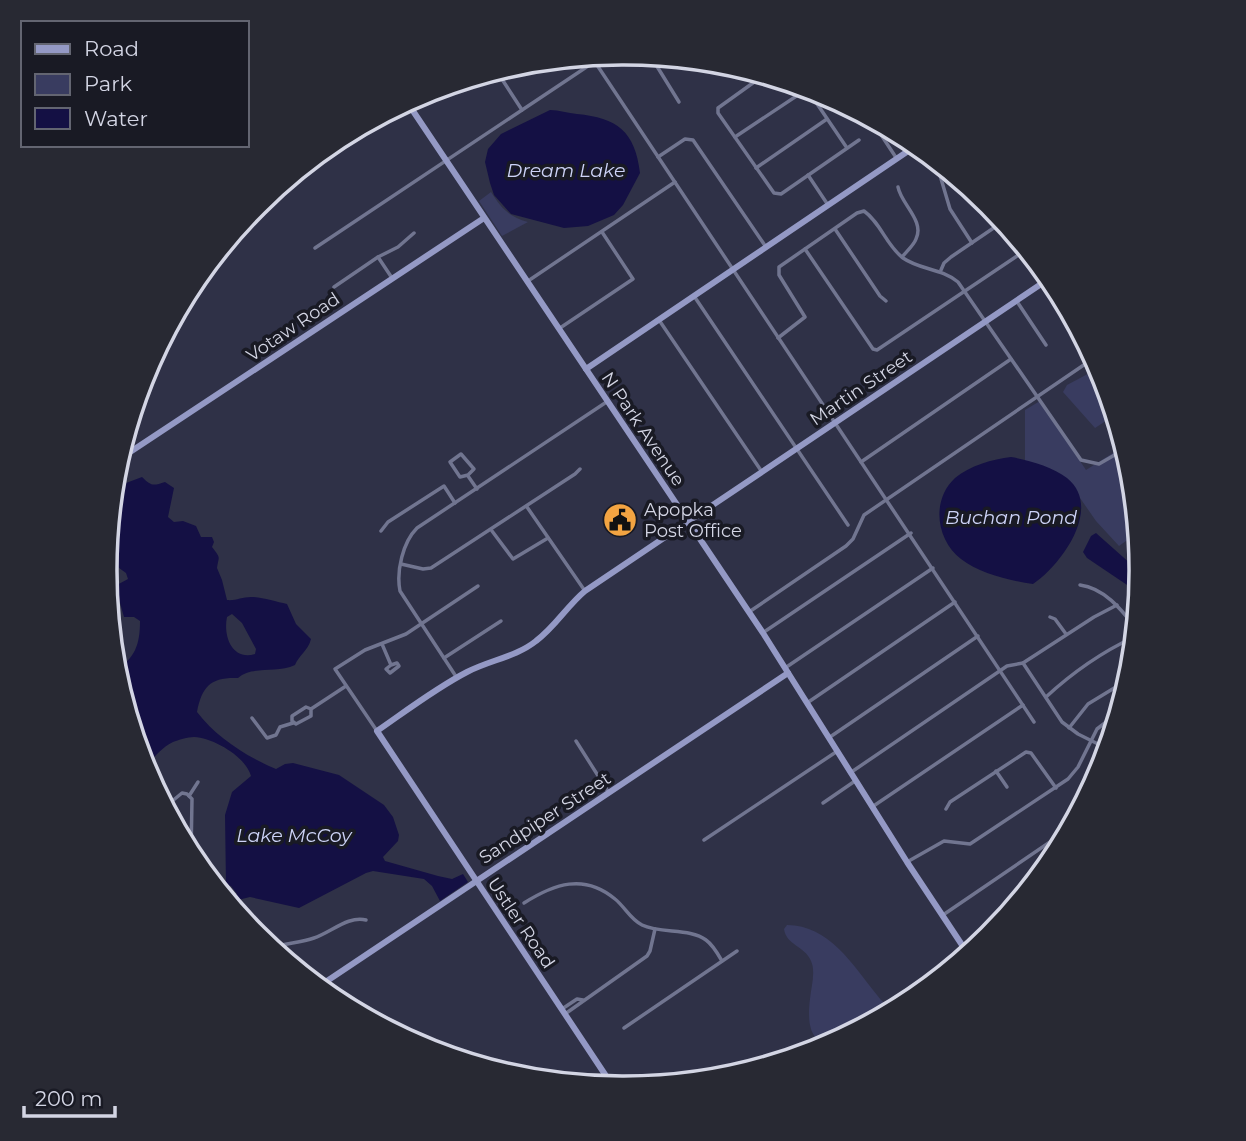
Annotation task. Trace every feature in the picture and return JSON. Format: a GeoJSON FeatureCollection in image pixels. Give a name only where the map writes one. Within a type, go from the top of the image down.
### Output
{"type":"FeatureCollection","features":[{"type":"Feature","properties":{"kind":"street"},"geometry":{"type":"LineString","coordinates":[[315,248],[589,66]]}},
{"type":"Feature","properties":{"kind":"street"},"geometry":{"type":"LineString","coordinates":[[598,66],[732,271],[911,533],[1034,722]]}},
{"type":"Feature","properties":{"kind":"street"},"geometry":{"type":"LineString","coordinates":[[657,66],[679,102]]}},
{"type":"Feature","properties":{"kind":"street"},"geometry":{"type":"LineString","coordinates":[[502,79],[522,110]]}},
{"type":"Feature","properties":{"kind":"street"},"geometry":{"type":"LineString","coordinates":[[754,82],[720,104],[719,113],[777,195],[859,140]]}},
{"type":"Feature","properties":{"kind":"street"},"geometry":{"type":"LineString","coordinates":[[735,137],[795,95]]}},
{"type":"Feature","properties":{"kind":"street"},"geometry":{"type":"LineString","coordinates":[[816,103],[847,148]]}},
{"type":"Feature","properties":{"kind":"street","name":"N Park Avenue"},"geometry":{"type":"LineString","coordinates":[[413,111],[763,633],[855,781],[962,945]]}},
{"type":"Feature","properties":{"kind":"street"},"geometry":{"type":"LineString","coordinates":[[756,168],[827,119]]}},
{"type":"Feature","properties":{"kind":"street"},"geometry":{"type":"LineString","coordinates":[[882,137],[897,159]]}},
{"type":"Feature","properties":{"kind":"street"},"geometry":{"type":"LineString","coordinates":[[658,157],[685,139],[693,140],[766,247]]}},
{"type":"Feature","properties":{"kind":"street"},"geometry":{"type":"LineString","coordinates":[[586,369],[907,152]]}},
{"type":"Feature","properties":{"kind":"street"},"geometry":{"type":"LineString","coordinates":[[808,175],[828,205]]}},
{"type":"Feature","properties":{"kind":"street"},"geometry":{"type":"LineString","coordinates":[[940,177],[950,209],[972,243]]}},
{"type":"Feature","properties":{"kind":"street"},"geometry":{"type":"LineString","coordinates":[[527,282],[674,183]]}},
{"type":"Feature","properties":{"kind":"street"},"geometry":{"type":"LineString","coordinates":[[898,187],[918,230],[916,239],[902,257]]}},
{"type":"Feature","properties":{"kind":"street"},"geometry":{"type":"LineString","coordinates":[[778,338],[805,317],[778,270],[781,264],[864,211],[892,249],[902,257],[919,267],[949,274],[965,291],[1081,460],[1099,464],[1115,455]]}},
{"type":"Feature","properties":{"kind":"street","name":"Votaw Road"},"geometry":{"type":"LineString","coordinates":[[132,451],[484,218]]}},
{"type":"Feature","properties":{"kind":"street"},"geometry":{"type":"LineString","coordinates":[[940,271],[944,263],[993,226]]}},
{"type":"Feature","properties":{"kind":"street"},"geometry":{"type":"LineString","coordinates":[[835,229],[886,301]]}},
{"type":"Feature","properties":{"kind":"street"},"geometry":{"type":"LineString","coordinates":[[559,329],[633,279],[602,232]]}},
{"type":"Feature","properties":{"kind":"street"},"geometry":{"type":"LineString","coordinates":[[334,287],[378,257],[398,247],[414,233]]}},
{"type":"Feature","properties":{"kind":"street"},"geometry":{"type":"LineString","coordinates":[[805,249],[873,349],[877,350],[1018,255]]}},
{"type":"Feature","properties":{"kind":"street"},"geometry":{"type":"LineString","coordinates":[[378,257],[392,278]]}},
{"type":"Feature","properties":{"kind":"street","name":"Martin Street"},"geometry":{"type":"LineString","coordinates":[[377,731],[457,678],[475,668],[520,652],[535,642],[547,632],[567,606],[585,591],[1040,284]]}},
{"type":"Feature","properties":{"kind":"street"},"geometry":{"type":"LineString","coordinates":[[694,296],[848,525]]}},
{"type":"Feature","properties":{"kind":"street"},"geometry":{"type":"LineString","coordinates":[[1016,300],[1046,345]]}},
{"type":"Feature","properties":{"kind":"street"},"geometry":{"type":"LineString","coordinates":[[659,320],[762,472]]}},
{"type":"Feature","properties":{"kind":"street"},"geometry":{"type":"LineString","coordinates":[[861,462],[1011,359]]}},
{"type":"Feature","properties":{"kind":"street"},"geometry":{"type":"LineString","coordinates":[[748,612],[846,546],[853,539],[864,515],[1085,364]]}},
{"type":"Feature","properties":{"kind":"street"},"geometry":{"type":"LineString","coordinates":[[457,678],[400,591],[398,584],[401,564],[409,536],[417,528],[608,401]]}},
{"type":"Feature","properties":{"kind":"street"},"geometry":{"type":"LineString","coordinates":[[461,454],[465,457],[474,469],[468,475],[457,476],[451,460],[461,454]]}},
{"type":"Feature","properties":{"kind":"street"},"geometry":{"type":"LineString","coordinates":[[401,564],[431,568],[492,531],[580,469]]}},
{"type":"Feature","properties":{"kind":"street"},"geometry":{"type":"LineString","coordinates":[[468,475],[477,489]]}},
{"type":"Feature","properties":{"kind":"street"},"geometry":{"type":"LineString","coordinates":[[381,531],[388,522],[444,486],[455,503]]}},
{"type":"Feature","properties":{"kind":"street"},"geometry":{"type":"LineString","coordinates":[[527,507],[585,591]]}},
{"type":"Feature","properties":{"kind":"street"},"geometry":{"type":"LineString","coordinates":[[492,531],[513,559],[548,538]]}},
{"type":"Feature","properties":{"kind":"street"},"geometry":{"type":"LineString","coordinates":[[763,633],[911,533]]}},
{"type":"Feature","properties":{"kind":"street","name":"Sandpiper Street"},"geometry":{"type":"LineString","coordinates":[[327,981],[609,793],[933,568]]}},
{"type":"Feature","properties":{"kind":"street"},"geometry":{"type":"LineString","coordinates":[[1080,585],[1090,586],[1126,617]]}},
{"type":"Feature","properties":{"kind":"street"},"geometry":{"type":"LineString","coordinates":[[391,665],[382,644],[421,625],[478,586]]}},
{"type":"Feature","properties":{"kind":"street"},"geometry":{"type":"LineString","coordinates":[[807,703],[956,601]]}},
{"type":"Feature","properties":{"kind":"street"},"geometry":{"type":"LineString","coordinates":[[850,773],[1007,666],[1023,663],[1066,634],[1116,606]]}},
{"type":"Feature","properties":{"kind":"street"},"geometry":{"type":"LineString","coordinates":[[1050,617],[1055,619],[1066,634]]}},
{"type":"Feature","properties":{"kind":"street"},"geometry":{"type":"LineString","coordinates":[[443,658],[501,621]]}},
{"type":"Feature","properties":{"kind":"street"},"geometry":{"type":"LineString","coordinates":[[828,738],[978,636]]}},
{"type":"Feature","properties":{"kind":"street"},"geometry":{"type":"LineString","coordinates":[[1046,697],[1069,675],[1104,651],[1123,642]]}},
{"type":"Feature","properties":{"kind":"street","name":"Ustler Road"},"geometry":{"type":"LineString","coordinates":[[382,644],[365,650],[335,669],[606,1075]]}},
{"type":"Feature","properties":{"kind":"street"},"geometry":{"type":"LineString","coordinates":[[1023,663],[1069,728],[1098,743]]}},
{"type":"Feature","properties":{"kind":"street"},"geometry":{"type":"LineString","coordinates":[[311,709],[346,686]]}},
{"type":"Feature","properties":{"kind":"street"},"geometry":{"type":"LineString","coordinates":[[1069,728],[1088,704],[1115,688]]}},
{"type":"Feature","properties":{"kind":"street"},"geometry":{"type":"LineString","coordinates":[[872,807],[1023,705]]}},
{"type":"Feature","properties":{"kind":"street"},"geometry":{"type":"LineString","coordinates":[[293,723],[291,718],[296,713],[306,707],[311,709]]}},
{"type":"Feature","properties":{"kind":"street"},"geometry":{"type":"LineString","coordinates":[[252,718],[267,738],[276,735],[280,727],[303,722],[311,716],[311,709]]}},
{"type":"Feature","properties":{"kind":"street"},"geometry":{"type":"LineString","coordinates":[[907,862],[944,841],[970,844],[1056,788],[1078,767],[1097,729],[1105,723]]}},
{"type":"Feature","properties":{"kind":"street"},"geometry":{"type":"LineString","coordinates":[[576,741],[609,793]]}},
{"type":"Feature","properties":{"kind":"street"},"geometry":{"type":"LineString","coordinates":[[704,840],[837,751]]}},
{"type":"Feature","properties":{"kind":"street"},"geometry":{"type":"LineString","coordinates":[[946,809],[950,802],[1028,752],[1056,788]]}},
{"type":"Feature","properties":{"kind":"street"},"geometry":{"type":"LineString","coordinates":[[996,771],[1007,787]]}},
{"type":"Feature","properties":{"kind":"street"},"geometry":{"type":"LineString","coordinates":[[823,803],[855,781]]}},
{"type":"Feature","properties":{"kind":"street"},"geometry":{"type":"LineString","coordinates":[[189,796],[198,782]]}},
{"type":"Feature","properties":{"kind":"street"},"geometry":{"type":"LineString","coordinates":[[173,801],[182,793],[189,796],[192,803],[191,834]]}},
{"type":"Feature","properties":{"kind":"street"},"geometry":{"type":"LineString","coordinates":[[943,915],[1049,843]]}},
{"type":"Feature","properties":{"kind":"street"},"geometry":{"type":"LineString","coordinates":[[524,903],[554,886],[587,885],[614,898],[636,921],[655,929],[702,937],[710,943],[722,961]]}},
{"type":"Feature","properties":{"kind":"street"},"geometry":{"type":"LineString","coordinates":[[284,945],[318,937],[354,920],[366,920]]}},
{"type":"Feature","properties":{"kind":"street"},"geometry":{"type":"LineString","coordinates":[[564,1012],[647,956],[655,929]]}},
{"type":"Feature","properties":{"kind":"street"},"geometry":{"type":"LineString","coordinates":[[624,1028],[737,951]]}},
{"type":"Feature","properties":{"kind":"green space"},"geometry":{"type":"Polygon","coordinates":[[[491,192],[506,211],[528,222],[502,236],[479,201],[491,192]]]}},
{"type":"Feature","properties":{"kind":"green space"},"geometry":{"type":"Polygon","coordinates":[[[1089,374],[1106,421],[1095,428],[1063,392],[1067,385],[1089,374]]]}},
{"type":"Feature","properties":{"kind":"green space"},"geometry":{"type":"Polygon","coordinates":[[[1040,401],[1086,470],[1115,452],[1128,539],[1119,546],[1096,521],[1071,485],[1025,480],[1025,410],[1040,401]]]}},
{"type":"Feature","properties":{"kind":"green space"},"geometry":{"type":"Polygon","coordinates":[[[787,925],[802,927],[828,939],[884,1003],[818,1038],[814,1035],[810,1022],[812,965],[805,952],[788,939],[784,929],[787,925]]]}},
{"type":"Feature","properties":{"kind":"water","name":"Dream Lake"},"geometry":{"type":"Polygon","coordinates":[[[550,110],[603,119],[622,129],[628,137],[634,147],[640,173],[623,205],[614,215],[588,226],[564,228],[511,214],[494,195],[485,162],[488,149],[501,134],[550,110]]]}},
{"type":"Feature","properties":{"kind":"water","name":"Buchan Pond"},"geometry":{"type":"Polygon","coordinates":[[[1011,457],[1040,464],[1067,478],[1077,490],[1081,505],[1080,520],[1074,536],[1055,564],[1033,584],[995,576],[961,559],[946,541],[940,520],[942,497],[955,478],[981,464],[1011,457]]]}},
{"type":"Feature","properties":{"kind":"water","name":"Lake McCoy"},"geometry":{"type":"Polygon","coordinates":[[[142,477],[150,484],[165,482],[174,488],[168,517],[174,522],[183,521],[196,526],[201,537],[212,537],[212,547],[219,557],[217,568],[227,600],[255,597],[287,604],[296,624],[311,639],[295,665],[214,681],[205,690],[197,712],[213,730],[265,764],[276,769],[293,763],[339,775],[384,805],[393,817],[399,835],[398,841],[383,857],[385,861],[452,879],[463,874],[468,882],[440,901],[432,886],[424,879],[373,871],[299,908],[250,897],[239,900],[226,883],[225,815],[232,792],[251,776],[236,756],[220,745],[202,738],[173,742],[154,758],[134,701],[126,662],[135,650],[140,621],[134,617],[124,617],[118,600],[117,585],[128,579],[126,573],[117,567],[125,483],[142,477]],[[232,614],[227,617],[226,632],[235,650],[247,655],[255,654],[256,649],[242,623],[232,614]]]}},
{"type":"Feature","properties":{"kind":"water"},"geometry":{"type":"Polygon","coordinates":[[[1096,533],[1129,562],[1129,586],[1087,558],[1083,552],[1091,536],[1096,533]]]}},
{"type":"Feature","properties":{"kind":"place","name":"Apopka Post Office"},"geometry":{"type":"Point","coordinates":[620,520]}}]}
